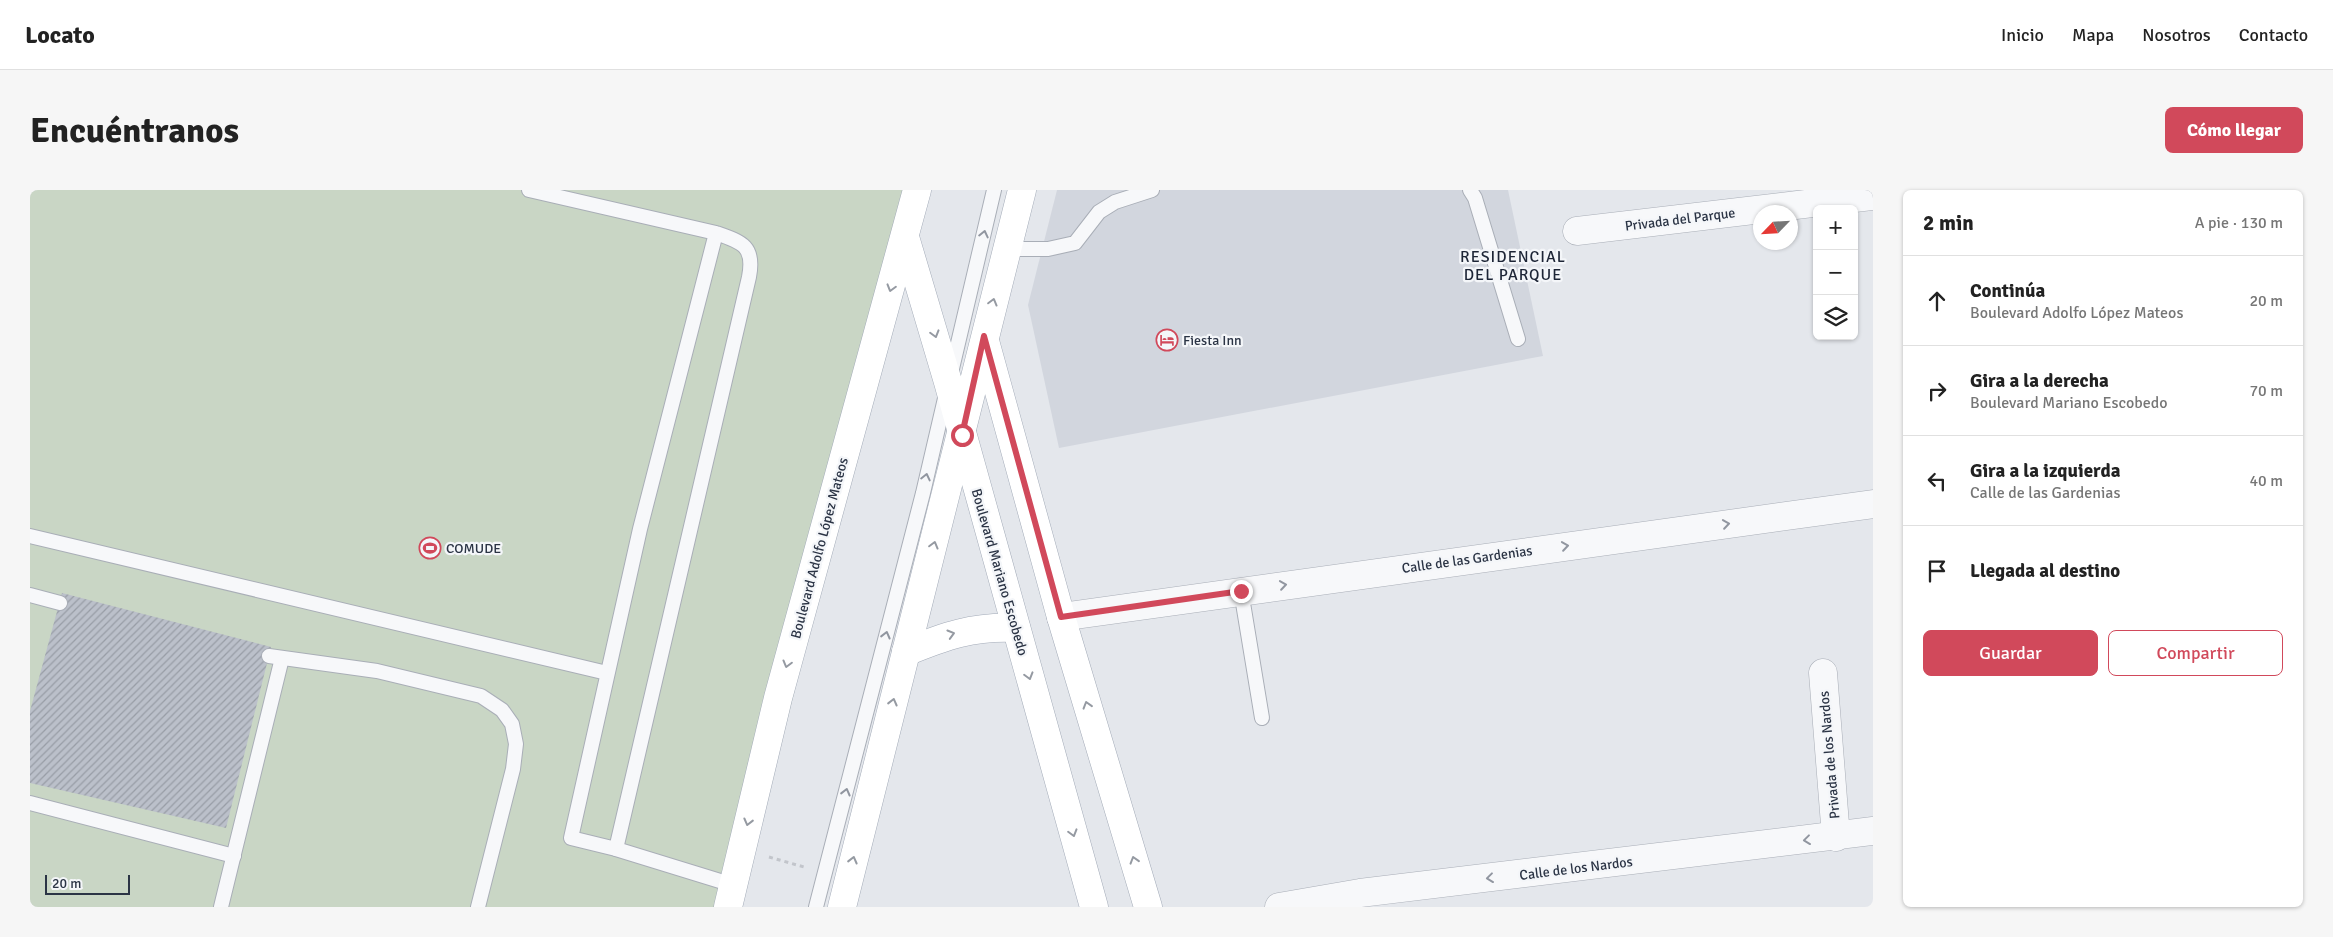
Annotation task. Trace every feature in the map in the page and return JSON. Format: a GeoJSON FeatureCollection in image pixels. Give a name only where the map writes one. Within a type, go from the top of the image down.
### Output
{"type":"FeatureCollection","features":[{"type":"Feature","properties":{"kind":"main road","name":"Boulevard Adolfo López Mateos"},"geometry":{"type":"LineString","coordinates":[[730,896],[778,698],[917,190]]}},
{"type":"Feature","properties":{"kind":"main road"},"geometry":{"type":"LineString","coordinates":[[842,907],[1022,190]]}},
{"type":"Feature","properties":{"kind":"main road","name":"Boulevard Mariano Escobedo"},"geometry":{"type":"LineString","coordinates":[[905,237],[948,382],[1094,907]]}},
{"type":"Feature","properties":{"kind":"main road"},"geometry":{"type":"LineString","coordinates":[[984,336],[1061,617],[1148,907]]}},
{"type":"Feature","properties":{"kind":"main road"},"geometry":{"type":"LineString","coordinates":[[906,652],[964,631],[988,627],[1016,628]]}},
{"type":"Feature","properties":{"kind":"street","name":"Privada del Parque"},"geometry":{"type":"LineString","coordinates":[[1577,231],[1873,196]]}},
{"type":"Feature","properties":{"kind":"street","name":"Calle de las Gardenias"},"geometry":{"type":"LineString","coordinates":[[1061,617],[1873,504]]}},
{"type":"Feature","properties":{"kind":"street","name":"Privada de los Nardos"},"geometry":{"type":"LineString","coordinates":[[1823,673],[1836,837]]}},
{"type":"Feature","properties":{"kind":"street","name":"Calle de los Nardos"},"geometry":{"type":"LineString","coordinates":[[1279,907],[1370,892],[1836,837],[1873,831]]}},
{"type":"Feature","properties":{"kind":"lane"},"geometry":{"type":"LineString","coordinates":[[529,190],[716,232],[733,239],[747,248],[751,265],[616,850]]}},
{"type":"Feature","properties":{"kind":"lane"},"geometry":{"type":"LineString","coordinates":[[816,907],[923,493],[994,190]]}},
{"type":"Feature","properties":{"kind":"lane"},"geometry":{"type":"LineString","coordinates":[[1008,249],[1048,249],[1075,243],[1099,212],[1115,202],[1152,190]]}},
{"type":"Feature","properties":{"kind":"lane"},"geometry":{"type":"LineString","coordinates":[[1470,190],[1475,198],[1518,339]]}},
{"type":"Feature","properties":{"kind":"lane"},"geometry":{"type":"LineString","coordinates":[[716,232],[640,529],[571,838],[616,850],[730,896]]}},
{"type":"Feature","properties":{"kind":"lane"},"geometry":{"type":"LineString","coordinates":[[30,536],[607,673]]}},
{"type":"Feature","properties":{"kind":"lane"},"geometry":{"type":"LineString","coordinates":[[1241,591],[1262,718]]}},
{"type":"Feature","properties":{"kind":"lane"},"geometry":{"type":"LineString","coordinates":[[30,595],[60,603]]}},
{"type":"Feature","properties":{"kind":"lane"},"geometry":{"type":"LineString","coordinates":[[222,907],[276,657],[377,671],[480,696],[502,710],[512,724],[516,744],[513,769],[478,907]]}},
{"type":"Feature","properties":{"kind":"lane"},"geometry":{"type":"LineString","coordinates":[[30,803],[234,856]]}},
{"type":"Feature","properties":{"kind":"path"},"geometry":{"type":"LineString","coordinates":[[741,850],[825,874]]}},
{"type":"Feature","properties":{"kind":"shaded area"},"geometry":{"type":"Polygon","coordinates":[[[1057,190],[1508,190],[1543,356],[1059,448],[1028,305],[1057,190]]]}},
{"type":"Feature","properties":{"kind":"green space","name":"COMUDE"},"geometry":{"type":"Polygon","coordinates":[[[30,190],[921,190],[740,907],[30,907],[30,190]]]}},
{"type":"Feature","properties":{"kind":"building"},"geometry":{"type":"Polygon","coordinates":[[[62,593],[271,647],[226,828],[30,783],[30,711],[62,593]]]}},
{"type":"Feature","properties":{"kind":"place","name":"Fiesta Inn"},"geometry":{"type":"Point","coordinates":[1167,340]}},
{"type":"Feature","properties":{"kind":"place","name":"COMUDE"},"geometry":{"type":"Point","coordinates":[430,548]}},
{"type":"Feature","properties":{"kind":"district","name":"RESIDENCIAL DEL PARQUE"},"geometry":{"type":"Point","coordinates":[1513,265]}},
{"type":"Feature","properties":{"kind":"route"},"geometry":{"type":"LineString","coordinates":[[962,435],[984,336],[1018,467],[1061,617],[1241,591]]}}]}
